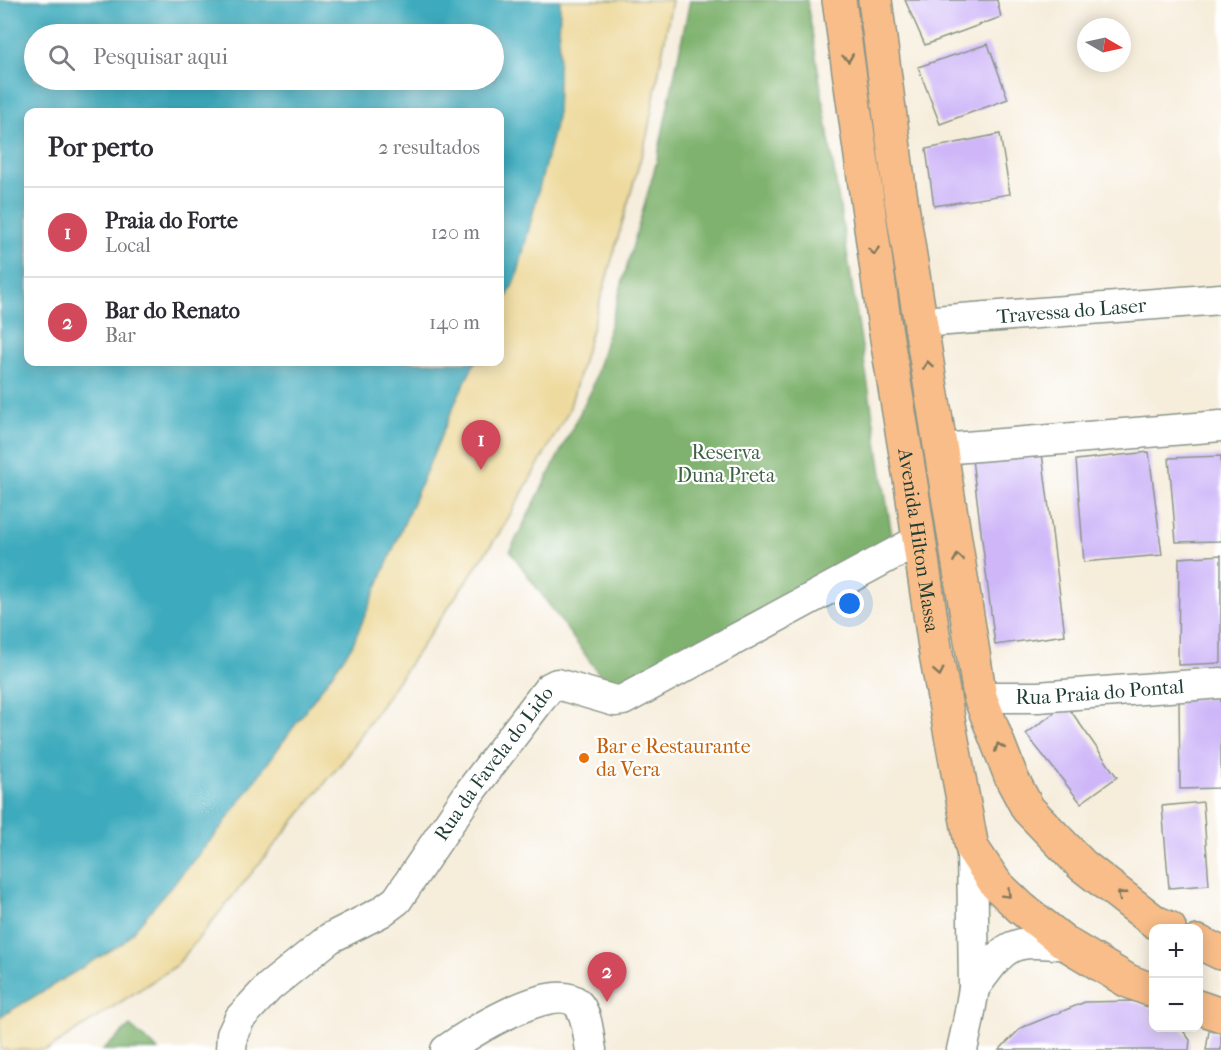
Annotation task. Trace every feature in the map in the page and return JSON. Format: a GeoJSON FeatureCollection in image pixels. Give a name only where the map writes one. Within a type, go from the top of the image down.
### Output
{"type":"FeatureCollection","features":[{"type":"Feature","properties":{"kind":"main road","name":"Avenida Hilton Massa"},"geometry":{"type":"LineString","coordinates":[[839,0],[885,327],[936,654],[972,848],[996,884],[1021,908],[1068,945],[1128,981],[1149,989]]}},
{"type":"Feature","properties":{"kind":"main road","name":"Avenida Hilton Massa"},"geometry":{"type":"LineString","coordinates":[[875,0],[899,186],[980,697],[1012,779],[1029,809],[1082,866],[1159,924]]}},
{"type":"Feature","properties":{"kind":"main road"},"geometry":{"type":"LineString","coordinates":[[964,798],[1012,779]]}},
{"type":"Feature","properties":{"kind":"main road"},"geometry":{"type":"LineString","coordinates":[[1203,944],[1221,953]]}},
{"type":"Feature","properties":{"kind":"main road"},"geometry":{"type":"LineString","coordinates":[[1203,1009],[1221,1015]]}},
{"type":"Feature","properties":{"kind":"street","name":"Travessa do Laser"},"geometry":{"type":"LineString","coordinates":[[922,322],[1221,299]]}},
{"type":"Feature","properties":{"kind":"street"},"geometry":{"type":"LineString","coordinates":[[941,449],[1221,426]]}},
{"type":"Feature","properties":{"kind":"street","name":"Rua da Favela do Lido"},"geometry":{"type":"LineString","coordinates":[[231,1050],[232,1035],[240,1018],[269,987],[330,938],[381,912],[397,900],[471,789],[549,688],[557,684],[615,701],[623,700],[919,540]]}},
{"type":"Feature","properties":{"kind":"street","name":"Rua Praia do Pontal"},"geometry":{"type":"LineString","coordinates":[[980,697],[1038,697],[1221,683]]}},
{"type":"Feature","properties":{"kind":"street"},"geometry":{"type":"LineString","coordinates":[[962,1050],[974,988],[972,848]]}},
{"type":"Feature","properties":{"kind":"street"},"geometry":{"type":"LineString","coordinates":[[974,988],[994,961],[1007,949],[1020,943],[1068,945]]}},
{"type":"Feature","properties":{"kind":"street"},"geometry":{"type":"LineString","coordinates":[[446,1050],[474,1031],[519,1007],[561,997],[576,1002],[584,1015],[591,1050]]}},
{"type":"Feature","properties":{"kind":"green space","name":"Reserva Duna Preta"},"geometry":{"type":"Polygon","coordinates":[[[690,0],[807,0],[894,549],[613,693],[510,551],[592,389],[656,164],[690,0]]]}},
{"type":"Feature","properties":{"kind":"green space"},"geometry":{"type":"Polygon","coordinates":[[[130,1026],[158,1050],[103,1050],[130,1026]]]}},
{"type":"Feature","properties":{"kind":"sand"},"geometry":{"type":"Polygon","coordinates":[[[560,0],[672,0],[647,136],[569,410],[502,529],[343,761],[176,966],[47,1050],[0,1050],[0,1017],[123,943],[220,829],[352,646],[458,396],[473,366],[504,366],[504,303],[517,276],[557,117],[560,0]]]}},
{"type":"Feature","properties":{"kind":"water"},"geometry":{"type":"Polygon","coordinates":[[[0,0],[560,0],[557,117],[517,276],[504,303],[504,108],[24,108],[24,366],[473,366],[458,396],[352,646],[220,829],[123,943],[0,1017],[0,0]]]}},
{"type":"Feature","properties":{"kind":"building"},"geometry":{"type":"Polygon","coordinates":[[[905,0],[997,0],[1001,17],[925,45],[905,0]]]}},
{"type":"Feature","properties":{"kind":"building"},"geometry":{"type":"Polygon","coordinates":[[[988,44],[1008,99],[940,124],[918,67],[988,44]]]}},
{"type":"Feature","properties":{"kind":"building"},"geometry":{"type":"Polygon","coordinates":[[[1000,134],[1010,194],[934,206],[926,149],[1000,134]]]}},
{"type":"Feature","properties":{"kind":"building"},"geometry":{"type":"Polygon","coordinates":[[[1041,445],[1065,635],[995,645],[971,451],[1041,445]]]}},
{"type":"Feature","properties":{"kind":"building"},"geometry":{"type":"Polygon","coordinates":[[[1149,452],[1162,555],[1084,562],[1076,460],[1149,452]]]}},
{"type":"Feature","properties":{"kind":"building"},"geometry":{"type":"Polygon","coordinates":[[[1221,456],[1221,541],[1176,542],[1169,458],[1221,456]]]}},
{"type":"Feature","properties":{"kind":"building"},"geometry":{"type":"Polygon","coordinates":[[[1221,555],[1221,663],[1178,665],[1179,558],[1221,555]]]}},
{"type":"Feature","properties":{"kind":"building"},"geometry":{"type":"Polygon","coordinates":[[[1221,698],[1221,788],[1180,789],[1179,699],[1221,698]]]}},
{"type":"Feature","properties":{"kind":"building"},"geometry":{"type":"Polygon","coordinates":[[[1066,704],[1117,777],[1081,803],[1026,734],[1066,704]]]}},
{"type":"Feature","properties":{"kind":"building"},"geometry":{"type":"Polygon","coordinates":[[[1203,802],[1209,885],[1169,888],[1162,806],[1203,802]]]}},
{"type":"Feature","properties":{"kind":"building"},"geometry":{"type":"Polygon","coordinates":[[[1133,1001],[1149,1007],[1149,1032],[1184,1032],[1190,1040],[1189,1050],[999,1050],[1021,1028],[1085,1002],[1133,1001]]]}},
{"type":"Feature","properties":{"kind":"building"},"geometry":{"type":"Polygon","coordinates":[[[1209,1031],[1221,1033],[1221,1050],[1206,1050],[1209,1031]]]}},
{"type":"Feature","properties":{"kind":"place","name":"Praia do Forte"},"geometry":{"type":"Point","coordinates":[481,470]}},
{"type":"Feature","properties":{"kind":"place","name":"Bar e Restaurante da Vera"},"geometry":{"type":"Point","coordinates":[584,758]}},
{"type":"Feature","properties":{"kind":"place","name":"Bar do Renato"},"geometry":{"type":"Point","coordinates":[607,1002]}}]}
